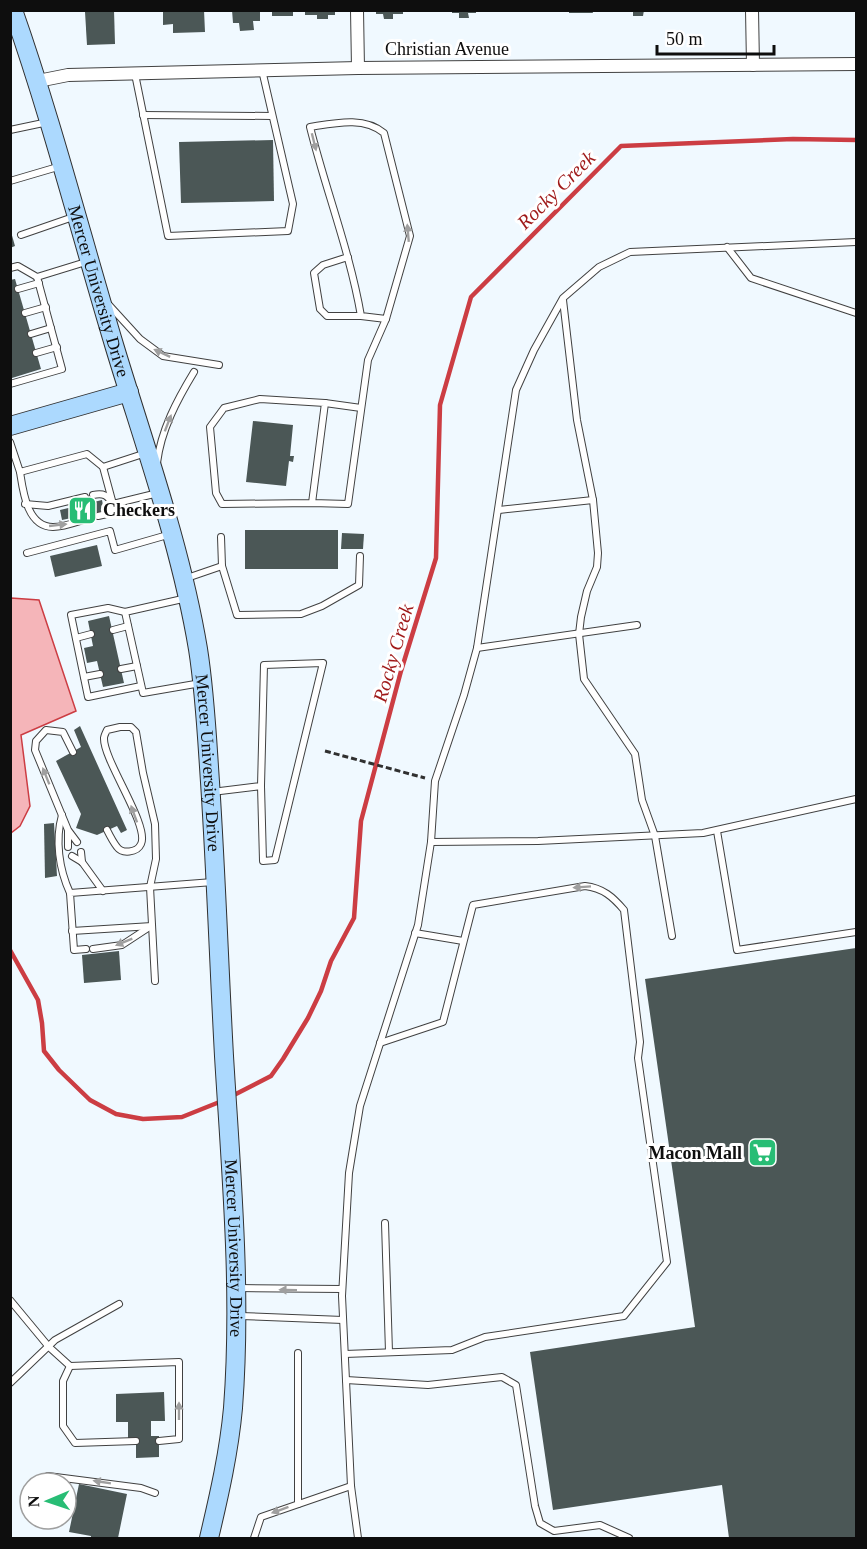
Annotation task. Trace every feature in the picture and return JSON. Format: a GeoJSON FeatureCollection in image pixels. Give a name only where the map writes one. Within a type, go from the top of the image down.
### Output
{"type":"FeatureCollection","features":[{"type":"Feature","properties":{"kind":"main road","name":"Mercer University Drive"},"geometry":{"type":"LineString","coordinates":[[13,10],[38,81],[171,534],[188,598],[198,649],[217,882],[236,1316],[232,1411],[221,1486],[209,1539]]}},
{"type":"Feature","properties":{"kind":"main road"},"geometry":{"type":"LineString","coordinates":[[10,426],[129,392]]}},
{"type":"Feature","properties":{"kind":"street"},"geometry":{"type":"LineString","coordinates":[[357,10],[358,68]]}},
{"type":"Feature","properties":{"kind":"street"},"geometry":{"type":"LineString","coordinates":[[752,10],[753,65]]}},
{"type":"Feature","properties":{"kind":"street","name":"Christian Avenue"},"geometry":{"type":"LineString","coordinates":[[38,81],[68,75],[358,68],[856,64]]}},
{"type":"Feature","properties":{"kind":"lane"},"geometry":{"type":"LineString","coordinates":[[135,73],[168,237],[288,231],[293,204],[262,70]]}},
{"type":"Feature","properties":{"kind":"lane"},"geometry":{"type":"LineString","coordinates":[[143,115],[272,116]]}},
{"type":"Feature","properties":{"kind":"lane"},"geometry":{"type":"LineString","coordinates":[[10,130],[50,122]]}},
{"type":"Feature","properties":{"kind":"lane"},"geometry":{"type":"LineString","coordinates":[[361,316],[348,257],[310,127],[335,123],[367,123],[384,133],[410,236],[386,319],[368,360],[348,504],[222,504],[216,493],[210,427],[224,408],[260,399],[361,408]]}},
{"type":"Feature","properties":{"kind":"lane"},"geometry":{"type":"LineString","coordinates":[[10,181],[62,165]]}},
{"type":"Feature","properties":{"kind":"lane"},"geometry":{"type":"LineString","coordinates":[[21,235],[76,216]]}},
{"type":"Feature","properties":{"kind":"lane"},"geometry":{"type":"LineString","coordinates":[[357,1539],[351,1486],[342,1289],[344,1229],[350,1163],[360,1106],[415,933],[432,842],[435,781],[477,648],[516,390],[534,350],[563,298],[599,267],[630,252],[856,242]]}},
{"type":"Feature","properties":{"kind":"lane"},"geometry":{"type":"LineString","coordinates":[[728,247],[751,278],[856,313]]}},
{"type":"Feature","properties":{"kind":"lane"},"geometry":{"type":"LineString","coordinates":[[348,257],[323,265],[314,273],[320,309],[327,316],[386,319]]}},
{"type":"Feature","properties":{"kind":"lane"},"geometry":{"type":"LineString","coordinates":[[18,289],[89,261]]}},
{"type":"Feature","properties":{"kind":"lane"},"geometry":{"type":"LineString","coordinates":[[10,268],[18,266],[38,280],[62,369],[10,384]]}},
{"type":"Feature","properties":{"kind":"lane"},"geometry":{"type":"LineString","coordinates":[[98,290],[120,319],[140,339],[163,356],[219,365]]}},
{"type":"Feature","properties":{"kind":"lane"},"geometry":{"type":"LineString","coordinates":[[563,298],[577,420],[593,501],[598,553],[597,567],[586,591],[579,634],[584,679],[635,754],[642,800],[656,836],[672,936]]}},
{"type":"Feature","properties":{"kind":"lane"},"geometry":{"type":"LineString","coordinates":[[25,313],[45,307]]}},
{"type":"Feature","properties":{"kind":"lane"},"geometry":{"type":"LineString","coordinates":[[31,334],[51,328]]}},
{"type":"Feature","properties":{"kind":"lane"},"geometry":{"type":"LineString","coordinates":[[36,353],[57,347]]}},
{"type":"Feature","properties":{"kind":"lane"},"geometry":{"type":"LineString","coordinates":[[113,504],[157,486],[159,448],[178,398],[194,372]]}},
{"type":"Feature","properties":{"kind":"lane"},"geometry":{"type":"LineString","coordinates":[[312,503],[325,403]]}},
{"type":"Feature","properties":{"kind":"lane"},"geometry":{"type":"LineString","coordinates":[[10,442],[20,472],[25,504],[39,523],[52,527],[90,518]]}},
{"type":"Feature","properties":{"kind":"lane"},"geometry":{"type":"LineString","coordinates":[[103,467],[147,453]]}},
{"type":"Feature","properties":{"kind":"lane"},"geometry":{"type":"LineString","coordinates":[[20,472],[87,454],[103,467],[113,504],[112,510],[98,516]]}},
{"type":"Feature","properties":{"kind":"lane"},"geometry":{"type":"LineString","coordinates":[[93,495],[102,493],[108,496],[113,504]]}},
{"type":"Feature","properties":{"kind":"lane"},"geometry":{"type":"LineString","coordinates":[[25,504],[48,506],[85,497]]}},
{"type":"Feature","properties":{"kind":"lane"},"geometry":{"type":"LineString","coordinates":[[499,510],[593,501]]}},
{"type":"Feature","properties":{"kind":"lane"},"geometry":{"type":"LineString","coordinates":[[27,553],[110,531],[115,550],[171,534]]}},
{"type":"Feature","properties":{"kind":"lane"},"geometry":{"type":"LineString","coordinates":[[221,537],[222,566],[237,615],[302,614],[322,606],[359,585],[360,556]]}},
{"type":"Feature","properties":{"kind":"lane"},"geometry":{"type":"LineString","coordinates":[[183,580],[222,566]]}},
{"type":"Feature","properties":{"kind":"lane"},"geometry":{"type":"LineString","coordinates":[[141,686],[88,697],[71,615],[108,608],[125,612],[188,598]]}},
{"type":"Feature","properties":{"kind":"lane"},"geometry":{"type":"LineString","coordinates":[[125,612],[143,693],[202,683]]}},
{"type":"Feature","properties":{"kind":"lane"},"geometry":{"type":"LineString","coordinates":[[477,648],[637,625]]}},
{"type":"Feature","properties":{"kind":"lane"},"geometry":{"type":"LineString","coordinates":[[112,630],[128,626]]}},
{"type":"Feature","properties":{"kind":"lane"},"geometry":{"type":"LineString","coordinates":[[76,638],[91,634]]}},
{"type":"Feature","properties":{"kind":"lane"},"geometry":{"type":"LineString","coordinates":[[323,663],[274,860],[263,861],[261,786],[264,665],[323,663]]}},
{"type":"Feature","properties":{"kind":"lane"},"geometry":{"type":"LineString","coordinates":[[121,669],[137,666]]}},
{"type":"Feature","properties":{"kind":"lane"},"geometry":{"type":"LineString","coordinates":[[84,677],[99,674]]}},
{"type":"Feature","properties":{"kind":"lane"},"geometry":{"type":"LineString","coordinates":[[107,830],[118,848],[123,851],[131,852],[142,843],[142,832],[105,747],[104,737],[107,730],[131,727],[135,732],[155,824],[156,859],[150,887],[154,981]]}},
{"type":"Feature","properties":{"kind":"lane"},"geometry":{"type":"LineString","coordinates":[[73,752],[63,732],[46,730],[36,741],[35,750],[68,831],[77,842]]}},
{"type":"Feature","properties":{"kind":"lane"},"geometry":{"type":"LineString","coordinates":[[211,792],[261,786]]}},
{"type":"Feature","properties":{"kind":"lane"},"geometry":{"type":"LineString","coordinates":[[432,842],[538,841],[703,833],[856,799]]}},
{"type":"Feature","properties":{"kind":"lane"},"geometry":{"type":"LineString","coordinates":[[62,815],[58,830],[62,875],[70,893],[74,950],[122,945],[152,926]]}},
{"type":"Feature","properties":{"kind":"lane"},"geometry":{"type":"LineString","coordinates":[[68,831],[68,847]]}},
{"type":"Feature","properties":{"kind":"lane"},"geometry":{"type":"LineString","coordinates":[[717,831],[737,950],[856,932]]}},
{"type":"Feature","properties":{"kind":"lane"},"geometry":{"type":"LineString","coordinates":[[81,852],[82,862]]}},
{"type":"Feature","properties":{"kind":"lane"},"geometry":{"type":"LineString","coordinates":[[72,856],[82,862],[103,891]]}},
{"type":"Feature","properties":{"kind":"lane"},"geometry":{"type":"LineString","coordinates":[[70,893],[217,882]]}},
{"type":"Feature","properties":{"kind":"lane"},"geometry":{"type":"LineString","coordinates":[[345,1354],[452,1350],[485,1337],[624,1316],[667,1262],[639,1067],[640,1042],[624,910],[614,899],[598,888],[585,886],[472,905],[444,1022],[380,1043]]}},
{"type":"Feature","properties":{"kind":"lane"},"geometry":{"type":"LineString","coordinates":[[72,931],[152,926]]}},
{"type":"Feature","properties":{"kind":"lane"},"geometry":{"type":"LineString","coordinates":[[415,933],[464,941]]}},
{"type":"Feature","properties":{"kind":"lane"},"geometry":{"type":"LineString","coordinates":[[385,1223],[389,1352]]}},
{"type":"Feature","properties":{"kind":"lane"},"geometry":{"type":"LineString","coordinates":[[234,1288],[342,1289]]}},
{"type":"Feature","properties":{"kind":"lane"},"geometry":{"type":"LineString","coordinates":[[10,1300],[49,1347],[70,1366],[178,1362],[179,1439],[159,1441]]}},
{"type":"Feature","properties":{"kind":"lane"},"geometry":{"type":"LineString","coordinates":[[10,1383],[55,1340],[119,1304]]}},
{"type":"Feature","properties":{"kind":"lane"},"geometry":{"type":"LineString","coordinates":[[236,1316],[343,1320]]}},
{"type":"Feature","properties":{"kind":"lane"},"geometry":{"type":"LineString","coordinates":[[298,1353],[298,1504]]}},
{"type":"Feature","properties":{"kind":"lane"},"geometry":{"type":"LineString","coordinates":[[70,1366],[63,1381],[63,1426],[75,1443],[136,1441]]}},
{"type":"Feature","properties":{"kind":"lane"},"geometry":{"type":"LineString","coordinates":[[346,1380],[428,1385],[502,1377],[516,1385],[535,1506],[540,1523],[554,1531],[600,1526],[629,1539]]}},
{"type":"Feature","properties":{"kind":"lane"},"geometry":{"type":"LineString","coordinates":[[78,1480],[141,1488],[155,1493]]}},
{"type":"Feature","properties":{"kind":"lane"},"geometry":{"type":"LineString","coordinates":[[254,1539],[261,1517],[351,1486]]}},
{"type":"Feature","properties":{"kind":"path"},"geometry":{"type":"LineString","coordinates":[[325,752],[435,781]]}},
{"type":"Feature","properties":{"kind":"shaded area"},"geometry":{"type":"Polygon","coordinates":[[[11,598],[39,600],[76,711],[21,735],[30,806],[20,826],[11,833],[11,598]]]}},
{"type":"Feature","properties":{"kind":"building"},"geometry":{"type":"Polygon","coordinates":[[[114,10],[115,44],[87,45],[85,12],[114,10]]]}},
{"type":"Feature","properties":{"kind":"building"},"geometry":{"type":"Polygon","coordinates":[[[163,10],[204,10],[205,32],[173,33],[173,24],[163,25],[163,10]]]}},
{"type":"Feature","properties":{"kind":"building"},"geometry":{"type":"Polygon","coordinates":[[[232,10],[260,10],[260,21],[253,21],[254,30],[240,31],[239,23],[233,23],[232,10]]]}},
{"type":"Feature","properties":{"kind":"building"},"geometry":{"type":"Polygon","coordinates":[[[272,10],[293,10],[293,16],[272,16],[272,10]]]}},
{"type":"Feature","properties":{"kind":"building"},"geometry":{"type":"Polygon","coordinates":[[[305,10],[335,10],[335,15],[328,15],[328,19],[317,19],[317,15],[305,15],[305,10]]]}},
{"type":"Feature","properties":{"kind":"building"},"geometry":{"type":"Polygon","coordinates":[[[376,10],[403,10],[403,14],[393,14],[393,19],[384,19],[383,14],[376,14],[376,10]]]}},
{"type":"Feature","properties":{"kind":"building"},"geometry":{"type":"Polygon","coordinates":[[[452,10],[476,10],[476,13],[468,13],[469,18],[459,18],[459,13],[452,13],[452,10]]]}},
{"type":"Feature","properties":{"kind":"building"},"geometry":{"type":"Polygon","coordinates":[[[569,10],[592,10],[593,13],[569,13],[569,10]]]}},
{"type":"Feature","properties":{"kind":"building"},"geometry":{"type":"Polygon","coordinates":[[[633,10],[644,10],[643,16],[633,16],[633,10]]]}},
{"type":"Feature","properties":{"kind":"building"},"geometry":{"type":"Polygon","coordinates":[[[273,140],[274,201],[181,203],[179,142],[273,140]]]}},
{"type":"Feature","properties":{"kind":"building"},"geometry":{"type":"Polygon","coordinates":[[[10,233],[15,246],[10,248],[10,233]]]}},
{"type":"Feature","properties":{"kind":"building"},"geometry":{"type":"Polygon","coordinates":[[[15,279],[41,369],[12,378],[10,280],[15,279]]]}},
{"type":"Feature","properties":{"kind":"building"},"geometry":{"type":"Polygon","coordinates":[[[253,421],[293,425],[290,456],[294,456],[293,462],[289,461],[286,486],[246,482],[253,421]]]}},
{"type":"Feature","properties":{"kind":"building","name":"Checkers"},"geometry":{"type":"Polygon","coordinates":[[[102,500],[104,511],[62,520],[60,510],[102,500]]]}},
{"type":"Feature","properties":{"kind":"building"},"geometry":{"type":"Polygon","coordinates":[[[245,530],[338,530],[338,569],[245,569],[245,530]]]}},
{"type":"Feature","properties":{"kind":"building"},"geometry":{"type":"Polygon","coordinates":[[[342,533],[364,534],[363,549],[341,549],[342,533]]]}},
{"type":"Feature","properties":{"kind":"building"},"geometry":{"type":"Polygon","coordinates":[[[97,545],[102,566],[55,577],[50,556],[97,545]]]}},
{"type":"Feature","properties":{"kind":"building"},"geometry":{"type":"Polygon","coordinates":[[[109,616],[124,683],[103,687],[97,661],[87,663],[84,648],[93,646],[88,621],[109,616]]]}},
{"type":"Feature","properties":{"kind":"building"},"geometry":{"type":"Polygon","coordinates":[[[80,726],[127,830],[121,833],[117,826],[97,835],[76,828],[81,814],[56,761],[81,747],[74,730],[80,726]]]}},
{"type":"Feature","properties":{"kind":"building"},"geometry":{"type":"Polygon","coordinates":[[[54,823],[57,876],[45,878],[44,824],[54,823]]]}},
{"type":"Feature","properties":{"kind":"building","name":"Macon Mall"},"geometry":{"type":"Polygon","coordinates":[[[856,948],[856,1538],[729,1538],[722,1485],[553,1510],[530,1352],[695,1327],[645,979],[856,948]]]}},
{"type":"Feature","properties":{"kind":"building"},"geometry":{"type":"Polygon","coordinates":[[[119,951],[121,980],[84,983],[82,955],[119,951]]]}},
{"type":"Feature","properties":{"kind":"building"},"geometry":{"type":"Polygon","coordinates":[[[164,1392],[165,1421],[151,1421],[151,1436],[159,1436],[159,1457],[136,1458],[136,1438],[128,1438],[128,1422],[116,1422],[116,1394],[164,1392]]]}},
{"type":"Feature","properties":{"kind":"building"},"geometry":{"type":"Polygon","coordinates":[[[79,1484],[127,1494],[118,1538],[91,1538],[91,1536],[69,1532],[78,1531],[79,1484]]]}},
{"type":"Feature","properties":{"kind":"waterway","name":"Rocky Creek"},"geometry":{"type":"LineString","coordinates":[[232,1096],[271,1076],[283,1059],[308,1018],[321,991],[331,961],[354,918],[361,821],[401,671],[436,558],[440,405],[471,297],[621,146],[793,139],[856,140]]}},
{"type":"Feature","properties":{"kind":"waterway","name":"Rocky Creek"},"geometry":{"type":"LineString","coordinates":[[10,950],[38,1000],[44,1051],[59,1070],[90,1100],[116,1114],[143,1119],[182,1117],[222,1101]]}},
{"type":"Feature","properties":{"kind":"place","name":"Checkers"},"geometry":{"type":"Point","coordinates":[82,510]}},
{"type":"Feature","properties":{"kind":"place","name":"Macon Mall"},"geometry":{"type":"Point","coordinates":[763,1153]}}]}
